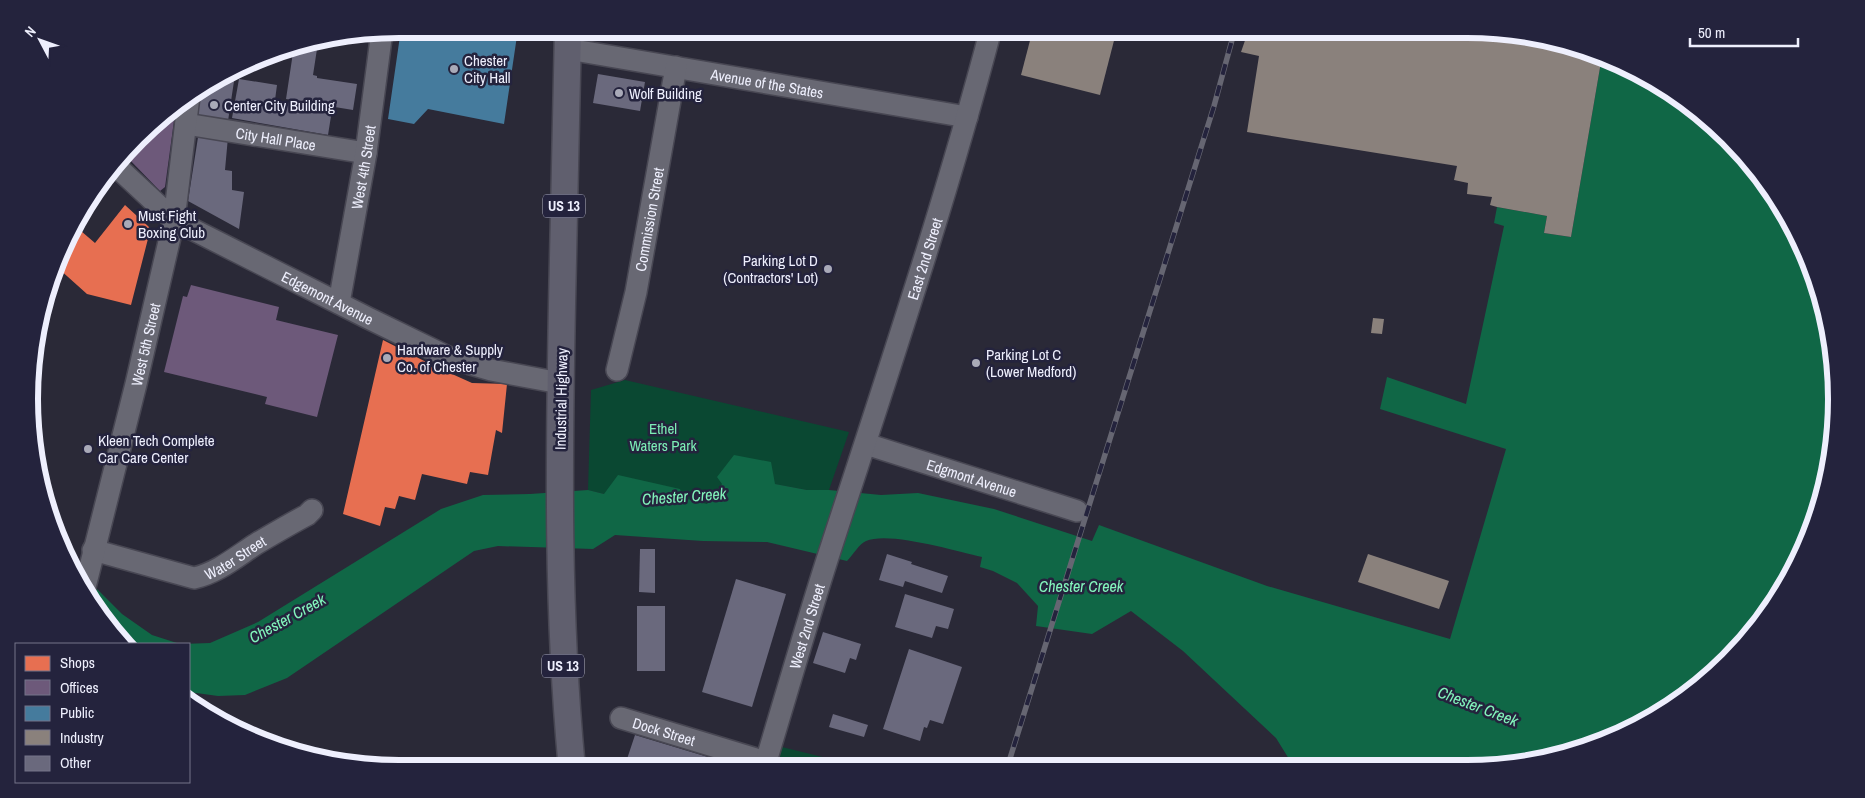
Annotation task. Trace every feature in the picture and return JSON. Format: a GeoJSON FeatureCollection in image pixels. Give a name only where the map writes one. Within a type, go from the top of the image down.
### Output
{"type":"FeatureCollection","features":[{"type":"Feature","properties":{"kind":"main road","name":"Industrial Highway"},"geometry":{"type":"LineString","coordinates":[[568,39],[560,383],[560,563],[564,689],[571,760]]}},
{"type":"Feature","properties":{"kind":"street","name":"West 4th Street"},"geometry":{"type":"LineString","coordinates":[[340,303],[366,153],[381,38]]}},
{"type":"Feature","properties":{"kind":"street","name":"East 2nd Street"},"geometry":{"type":"LineString","coordinates":[[852,487],[967,117],[989,38]]}},
{"type":"Feature","properties":{"kind":"street","name":"Avenue of the States"},"geometry":{"type":"LineString","coordinates":[[568,39],[676,67],[967,117]]}},
{"type":"Feature","properties":{"kind":"street","name":"Commission Street"},"geometry":{"type":"LineString","coordinates":[[617,370],[636,292],[676,67]]}},
{"type":"Feature","properties":{"kind":"street","name":"West 5th Street"},"geometry":{"type":"LineString","coordinates":[[86,580],[136,384],[174,220],[188,105]]}},
{"type":"Feature","properties":{"kind":"street","name":"City Hall Place"},"geometry":{"type":"LineString","coordinates":[[186,124],[366,153]]}},
{"type":"Feature","properties":{"kind":"street","name":"Edgemont Avenue"},"geometry":{"type":"LineString","coordinates":[[120,169],[174,220],[450,358],[491,370],[560,383]]}},
{"type":"Feature","properties":{"kind":"street","name":"Edgmont Avenue"},"geometry":{"type":"LineString","coordinates":[[866,444],[1077,512]]}},
{"type":"Feature","properties":{"kind":"street","name":"West 2nd Street"},"geometry":{"type":"LineString","coordinates":[[767,760],[827,560],[852,487]]}},
{"type":"Feature","properties":{"kind":"street","name":"Water Street"},"geometry":{"type":"LineString","coordinates":[[91,559],[194,578],[204,576],[312,510]]}},
{"type":"Feature","properties":{"kind":"street","name":"Dock Street"},"geometry":{"type":"LineString","coordinates":[[621,718],[750,760]]}},
{"type":"Feature","properties":{"kind":"green space","name":"Ethel Waters Park"},"geometry":{"type":"Polygon","coordinates":[[[625,380],[849,432],[829,490],[807,490],[774,484],[722,484],[707,504],[682,498],[604,494],[588,490],[591,390],[625,380]]]}},
{"type":"Feature","properties":{"kind":"green space"},"geometry":{"type":"Polygon","coordinates":[[[782,747],[835,760],[778,760],[782,747]]]}},
{"type":"Feature","properties":{"kind":"water","name":"Chester Creek"},"geometry":{"type":"Polygon","coordinates":[[[1601,64],[1647,86],[1686,112],[1722,143],[1767,198],[1800,261],[1815,305],[1821,328],[1828,399],[1821,470],[1815,493],[1800,537],[1767,600],[1722,655],[1686,686],[1647,712],[1604,733],[1582,741],[1537,754],[1490,760],[1290,760],[1276,738],[1183,651],[1131,611],[1092,634],[1036,626],[1038,606],[1017,583],[980,567],[982,557],[923,543],[890,538],[863,542],[847,561],[767,542],[703,541],[615,535],[593,549],[498,546],[474,551],[287,678],[245,695],[218,696],[190,692],[190,644],[210,643],[258,622],[441,509],[483,495],[588,490],[604,494],[618,475],[680,489],[683,498],[707,504],[722,484],[717,477],[734,455],[771,462],[775,484],[807,490],[881,495],[918,493],[994,509],[1092,541],[1099,525],[1267,586],[1450,639],[1506,449],[1380,409],[1387,377],[1466,404],[1504,226],[1494,223],[1497,207],[1547,216],[1544,233],[1571,237],[1601,64]]]}},
{"type":"Feature","properties":{"kind":"water"},"geometry":{"type":"Polygon","coordinates":[[[84,576],[122,614],[152,635],[177,643],[132,643],[98,600],[84,576]]]}},
{"type":"Feature","properties":{"kind":"building: Shops"},"geometry":{"type":"Polygon","coordinates":[[[125,205],[149,227],[150,231],[131,305],[87,294],[61,271],[80,230],[95,243],[125,205]]]}},
{"type":"Feature","properties":{"kind":"building: Shops"},"geometry":{"type":"Polygon","coordinates":[[[383,340],[472,383],[507,384],[502,433],[496,430],[488,475],[470,472],[467,484],[422,474],[415,500],[399,496],[395,509],[385,507],[380,526],[343,514],[383,340]]]}},
{"type":"Feature","properties":{"kind":"building: Offices"},"geometry":{"type":"Polygon","coordinates":[[[175,116],[165,187],[160,191],[129,159],[143,143],[175,116]]]}},
{"type":"Feature","properties":{"kind":"building: Offices"},"geometry":{"type":"Polygon","coordinates":[[[191,285],[279,307],[276,320],[338,335],[317,417],[265,404],[267,397],[164,372],[183,296],[187,297],[191,285]]]}},
{"type":"Feature","properties":{"kind":"building: Public","name":"Chester City Hall"},"geometry":{"type":"Polygon","coordinates":[[[400,38],[517,38],[504,124],[428,109],[414,124],[388,119],[400,38]]]}},
{"type":"Feature","properties":{"kind":"building: Industry"},"geometry":{"type":"Polygon","coordinates":[[[1031,38],[1115,38],[1100,95],[1021,75],[1031,38]]]}},
{"type":"Feature","properties":{"kind":"building: Industry"},"geometry":{"type":"Polygon","coordinates":[[[1246,38],[1490,38],[1537,44],[1601,64],[1571,237],[1544,233],[1547,216],[1497,207],[1490,205],[1492,197],[1467,194],[1468,183],[1454,180],[1457,166],[1247,132],[1259,56],[1241,52],[1246,38]]]}},
{"type":"Feature","properties":{"kind":"building: Industry"},"geometry":{"type":"Polygon","coordinates":[[[1373,318],[1384,319],[1382,334],[1371,333],[1373,318]]]}},
{"type":"Feature","properties":{"kind":"building: Industry"},"geometry":{"type":"Polygon","coordinates":[[[1368,554],[1449,581],[1439,609],[1358,582],[1368,554]]]}},
{"type":"Feature","properties":{"kind":"building: Other"},"geometry":{"type":"Polygon","coordinates":[[[321,46],[321,49],[317,49],[313,75],[317,76],[317,78],[357,84],[353,110],[286,99],[293,54],[321,46]]]}},
{"type":"Feature","properties":{"kind":"building: Other","name":"Wolf Building"},"geometry":{"type":"Polygon","coordinates":[[[598,74],[645,82],[640,111],[593,103],[598,74]]]}},
{"type":"Feature","properties":{"kind":"building: Other","name":"Center City Building"},"geometry":{"type":"Polygon","coordinates":[[[235,77],[228,121],[196,116],[200,97],[235,77]]]}},
{"type":"Feature","properties":{"kind":"building: Other"},"geometry":{"type":"Polygon","coordinates":[[[239,79],[277,85],[275,100],[332,110],[328,135],[232,118],[239,79]]]}},
{"type":"Feature","properties":{"kind":"building: Other"},"geometry":{"type":"Polygon","coordinates":[[[199,131],[228,137],[225,170],[232,171],[232,190],[244,192],[239,229],[188,201],[199,131]]]}},
{"type":"Feature","properties":{"kind":"building: Other"},"geometry":{"type":"Polygon","coordinates":[[[640,549],[655,549],[655,593],[639,592],[640,549]]]}},
{"type":"Feature","properties":{"kind":"building: Other"},"geometry":{"type":"Polygon","coordinates":[[[887,554],[948,576],[942,593],[905,581],[903,587],[879,580],[887,554]]]}},
{"type":"Feature","properties":{"kind":"building: Other"},"geometry":{"type":"Polygon","coordinates":[[[736,579],[786,594],[752,707],[702,692],[736,579]]]}},
{"type":"Feature","properties":{"kind":"building: Other"},"geometry":{"type":"Polygon","coordinates":[[[905,594],[954,609],[948,629],[936,626],[932,638],[895,627],[905,594]]]}},
{"type":"Feature","properties":{"kind":"building: Other"},"geometry":{"type":"Polygon","coordinates":[[[637,606],[665,606],[665,671],[637,671],[637,606]]]}},
{"type":"Feature","properties":{"kind":"building: Other"},"geometry":{"type":"Polygon","coordinates":[[[823,632],[861,644],[856,660],[850,658],[845,673],[813,663],[823,632]]]}},
{"type":"Feature","properties":{"kind":"building: Other"},"geometry":{"type":"Polygon","coordinates":[[[909,649],[962,667],[943,724],[930,720],[927,728],[924,727],[920,741],[883,729],[909,649]]]}},
{"type":"Feature","properties":{"kind":"building: Other"},"geometry":{"type":"Polygon","coordinates":[[[833,714],[868,725],[864,737],[829,727],[833,714]]]}},
{"type":"Feature","properties":{"kind":"building: Other"},"geometry":{"type":"Polygon","coordinates":[[[635,735],[718,760],[627,760],[635,735]]]}},
{"type":"Feature","properties":{"kind":"railway"},"geometry":{"type":"LineString","coordinates":[[1010,760],[1214,106],[1233,38]]}},
{"type":"Feature","properties":{"kind":"place","name":"Chester City Hall"},"geometry":{"type":"Point","coordinates":[454,69]}},
{"type":"Feature","properties":{"kind":"place","name":"Wolf Building"},"geometry":{"type":"Point","coordinates":[619,93]}},
{"type":"Feature","properties":{"kind":"place","name":"Center City Building"},"geometry":{"type":"Point","coordinates":[214,105]}},
{"type":"Feature","properties":{"kind":"place","name":"Must Fight Boxing Club"},"geometry":{"type":"Point","coordinates":[128,224]}},
{"type":"Feature","properties":{"kind":"place","name":"Parking Lot D (Contractors' Lot)"},"geometry":{"type":"Point","coordinates":[828,269]}},
{"type":"Feature","properties":{"kind":"place","name":"Hardware & Supply Co. of Chester"},"geometry":{"type":"Point","coordinates":[387,358]}},
{"type":"Feature","properties":{"kind":"place","name":"Parking Lot C (Lower Medford)"},"geometry":{"type":"Point","coordinates":[976,363]}},
{"type":"Feature","properties":{"kind":"place","name":"Kleen Tech Complete Car Care Center"},"geometry":{"type":"Point","coordinates":[88,449]}}]}
